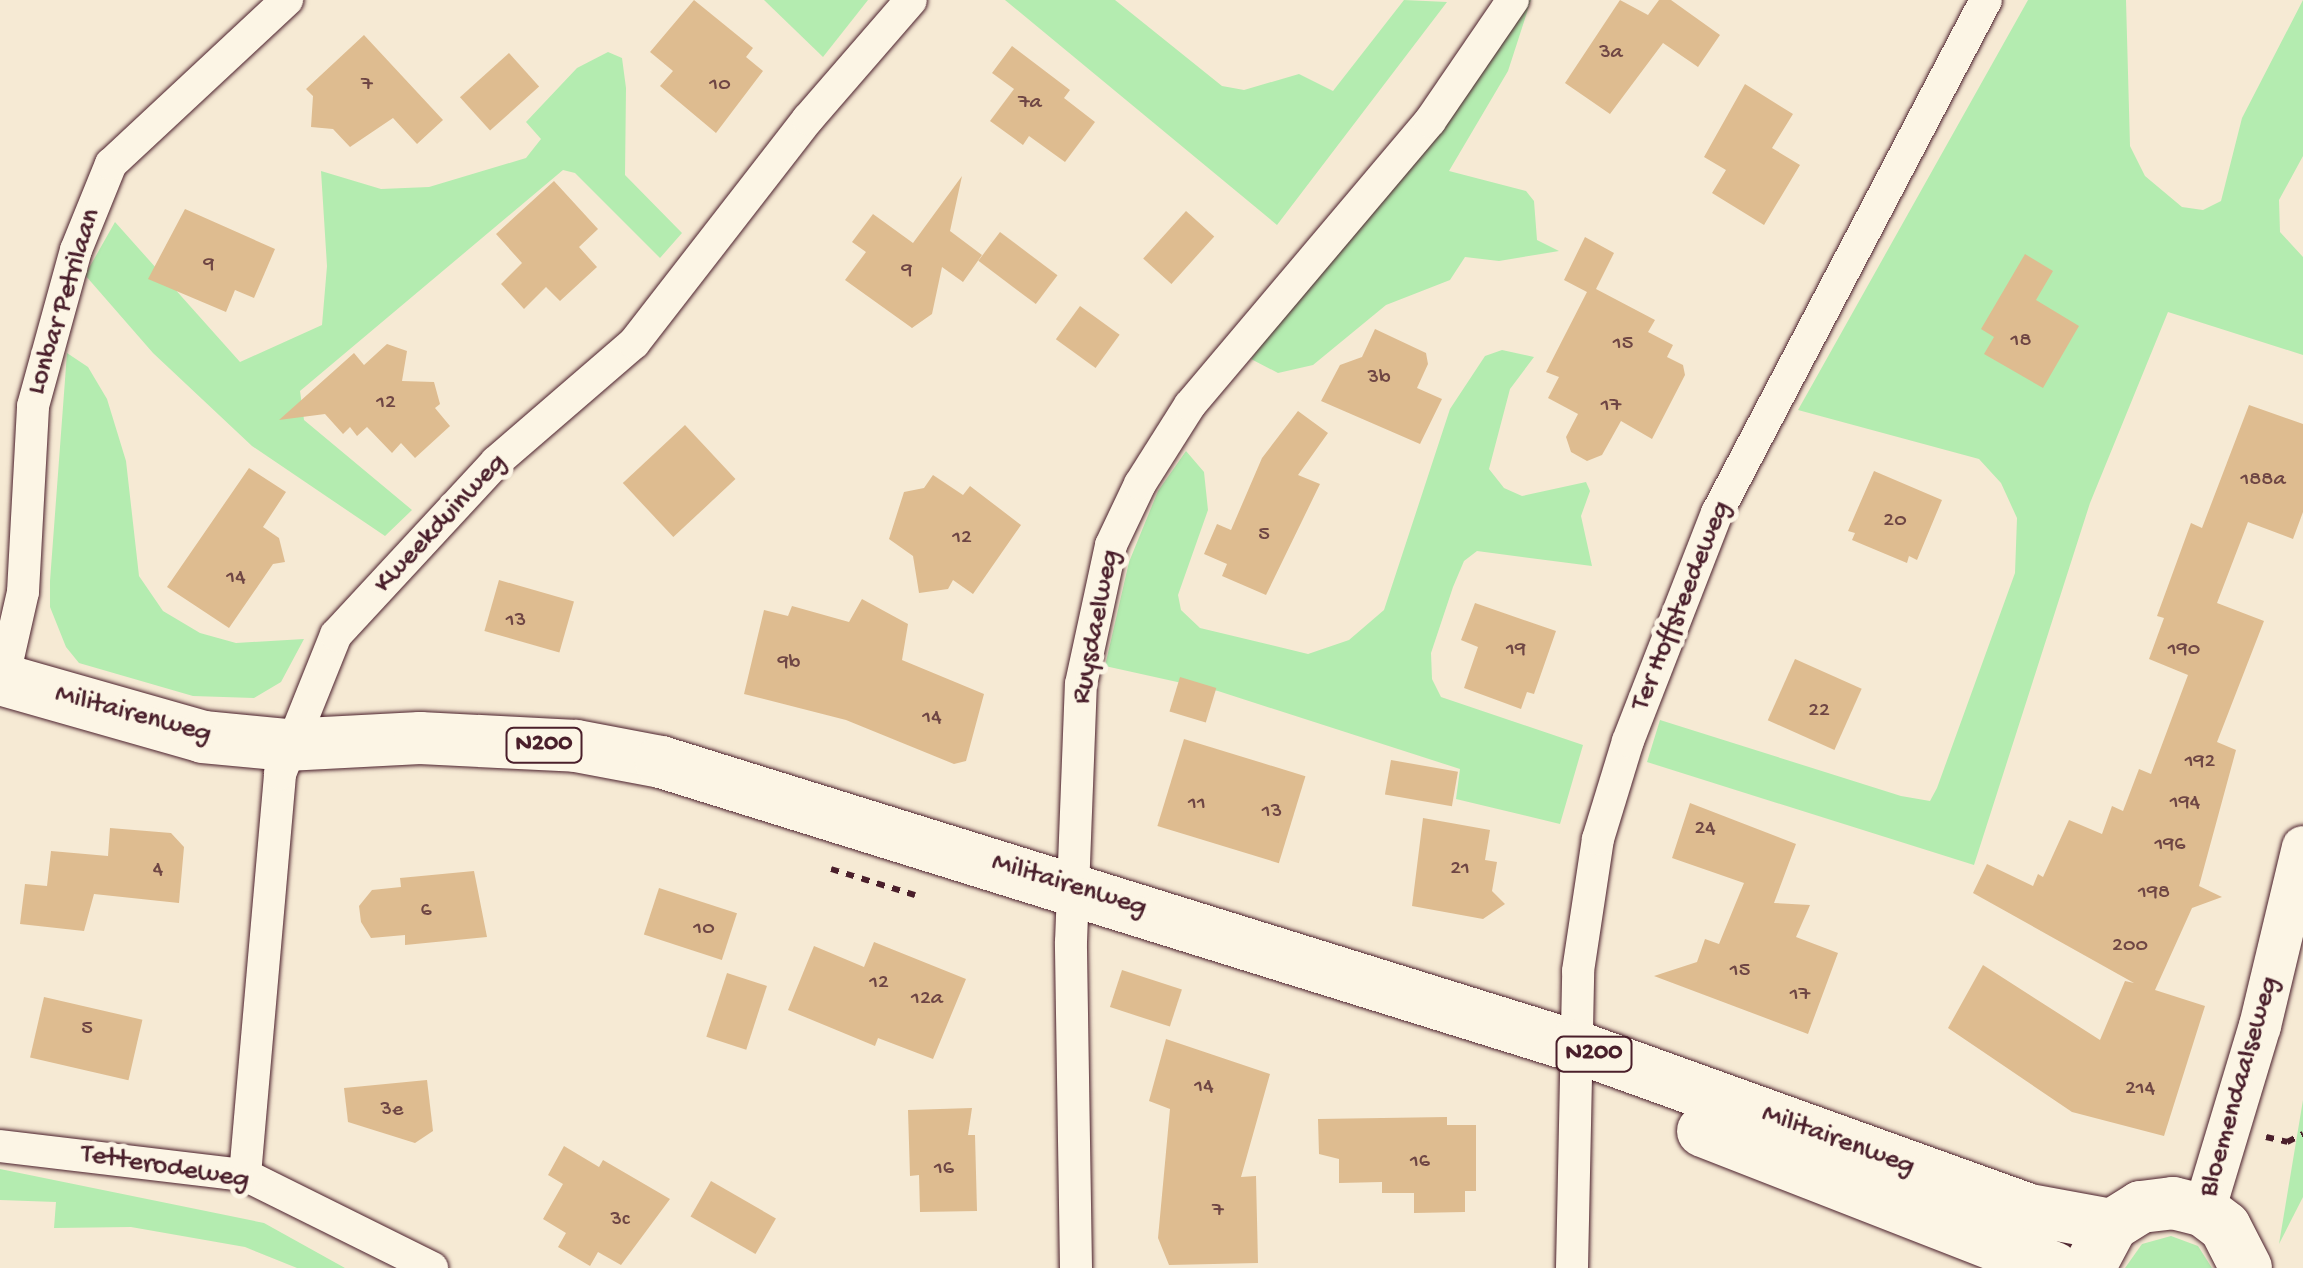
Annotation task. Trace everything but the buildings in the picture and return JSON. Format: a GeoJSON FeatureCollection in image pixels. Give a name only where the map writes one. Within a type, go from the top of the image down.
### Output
{"type":"FeatureCollection","features":[{"type":"Feature","properties":{"kind":"main road","name":"Militairenweg"},"geometry":{"type":"LineString","coordinates":[[1,690],[191,765],[283,759],[629,786],[1072,905],[2030,1210],[2101,1246]]}},
{"type":"Feature","properties":{"kind":"main road","name":"Militairenweg"},"geometry":{"type":"LineString","coordinates":[[1574,1064],[2054,1268]]}},
{"type":"Feature","properties":{"kind":"main road","name":"N200"},"geometry":{"type":"LineString","coordinates":[[2101,1246],[2158,1204],[2204,1211]]}},
{"type":"Feature","properties":{"kind":"main road"},"geometry":{"type":"LineString","coordinates":[[2204,1211],[2234,1238],[2246,1268]]}},
{"type":"Feature","properties":{"kind":"street","name":"Lonbar Petrilaan"},"geometry":{"type":"LineString","coordinates":[[1,690],[23,592],[32,406],[76,250],[111,164],[287,0]]}},
{"type":"Feature","properties":{"kind":"street","name":"Kweekduinweg"},"geometry":{"type":"LineString","coordinates":[[244,1175],[283,759],[336,635],[496,462],[634,344],[808,119],[911,0]]}},
{"type":"Feature","properties":{"kind":"street","name":"Ruysdaelweg"},"geometry":{"type":"LineString","coordinates":[[1076,1268],[1072,905],[1081,684],[1111,546],[1140,484],[1190,405],[1430,121],[1513,0]]}},
{"type":"Feature","properties":{"kind":"street","name":"Ter Hoffsteedeweg"},"geometry":{"type":"LineString","coordinates":[[1572,1268],[1574,1064],[1598,839],[1628,741],[1710,530],[1986,0]]}},
{"type":"Feature","properties":{"kind":"street","name":"Bloemendaalseweg"},"geometry":{"type":"LineString","coordinates":[[2204,1211],[2260,1026],[2303,847]]}},
{"type":"Feature","properties":{"kind":"street","name":"Tetterodeweg"},"geometry":{"type":"LineString","coordinates":[[0,1146],[244,1175],[432,1268]]}},
{"type":"Feature","properties":{"kind":"path"},"geometry":{"type":"LineString","coordinates":[[823,866],[930,899]]}},
{"type":"Feature","properties":{"kind":"green space"},"geometry":{"type":"Polygon","coordinates":[[[764,0],[868,0],[823,57],[764,0]]]}},
{"type":"Feature","properties":{"kind":"green space"},"geometry":{"type":"Polygon","coordinates":[[[1005,0],[1115,0],[1222,86],[1244,90],[1299,74],[1333,91],[1404,0],[1447,2],[1277,225],[1005,0]]]}},
{"type":"Feature","properties":{"kind":"green space"},"geometry":{"type":"Polygon","coordinates":[[[1516,0],[1531,0],[1508,71],[1449,171],[1526,191],[1534,201],[1537,240],[1559,251],[1499,261],[1465,257],[1450,280],[1386,305],[1313,365],[1278,373],[1251,359],[1516,0]]]}},
{"type":"Feature","properties":{"kind":"green space"},"geometry":{"type":"Polygon","coordinates":[[[2028,0],[2126,0],[2130,146],[2145,176],[2182,207],[2203,210],[2221,201],[2242,118],[2303,0],[2303,156],[2279,200],[2280,232],[2303,257],[2303,355],[2168,312],[2090,503],[1974,865],[1647,762],[1660,720],[1901,796],[1930,801],[1937,788],[2015,573],[2017,518],[2001,483],[1979,459],[1798,410],[2028,0]]]}},
{"type":"Feature","properties":{"kind":"green space"},"geometry":{"type":"Polygon","coordinates":[[[608,52],[622,58],[626,88],[625,175],[682,233],[660,258],[575,173],[563,170],[300,391],[304,420],[412,510],[385,536],[252,446],[153,353],[85,275],[115,222],[240,362],[322,325],[327,266],[321,171],[381,189],[429,187],[526,158],[541,139],[526,122],[577,68],[608,52]]]}},
{"type":"Feature","properties":{"kind":"green space"},"geometry":{"type":"Polygon","coordinates":[[[1502,350],[1534,357],[1510,389],[1489,469],[1504,488],[1522,496],[1586,482],[1590,491],[1581,516],[1592,566],[1477,551],[1464,561],[1453,587],[1431,653],[1432,679],[1441,697],[1583,745],[1560,824],[1456,799],[1460,769],[1218,691],[1105,666],[1129,562],[1158,491],[1186,451],[1204,472],[1208,510],[1178,595],[1181,610],[1200,628],[1308,654],[1349,640],[1384,610],[1450,409],[1485,356],[1502,350]]]}},
{"type":"Feature","properties":{"kind":"green space"},"geometry":{"type":"Polygon","coordinates":[[[67,353],[88,367],[107,399],[126,461],[139,576],[163,611],[200,633],[236,643],[304,639],[281,682],[254,698],[193,696],[79,663],[66,647],[50,607],[50,581],[67,353]]]}},
{"type":"Feature","properties":{"kind":"green space"},"geometry":{"type":"Polygon","coordinates":[[[2303,1100],[2303,1197],[2279,1244],[2303,1100]]]}},
{"type":"Feature","properties":{"kind":"green space"},"geometry":{"type":"Polygon","coordinates":[[[0,1169],[264,1223],[345,1268],[297,1268],[245,1247],[131,1227],[54,1228],[56,1202],[0,1200],[0,1169]]]}},
{"type":"Feature","properties":{"kind":"green space"},"geometry":{"type":"Polygon","coordinates":[[[2171,1236],[2198,1246],[2212,1268],[2125,1268],[2142,1244],[2171,1236]]]}}]}
